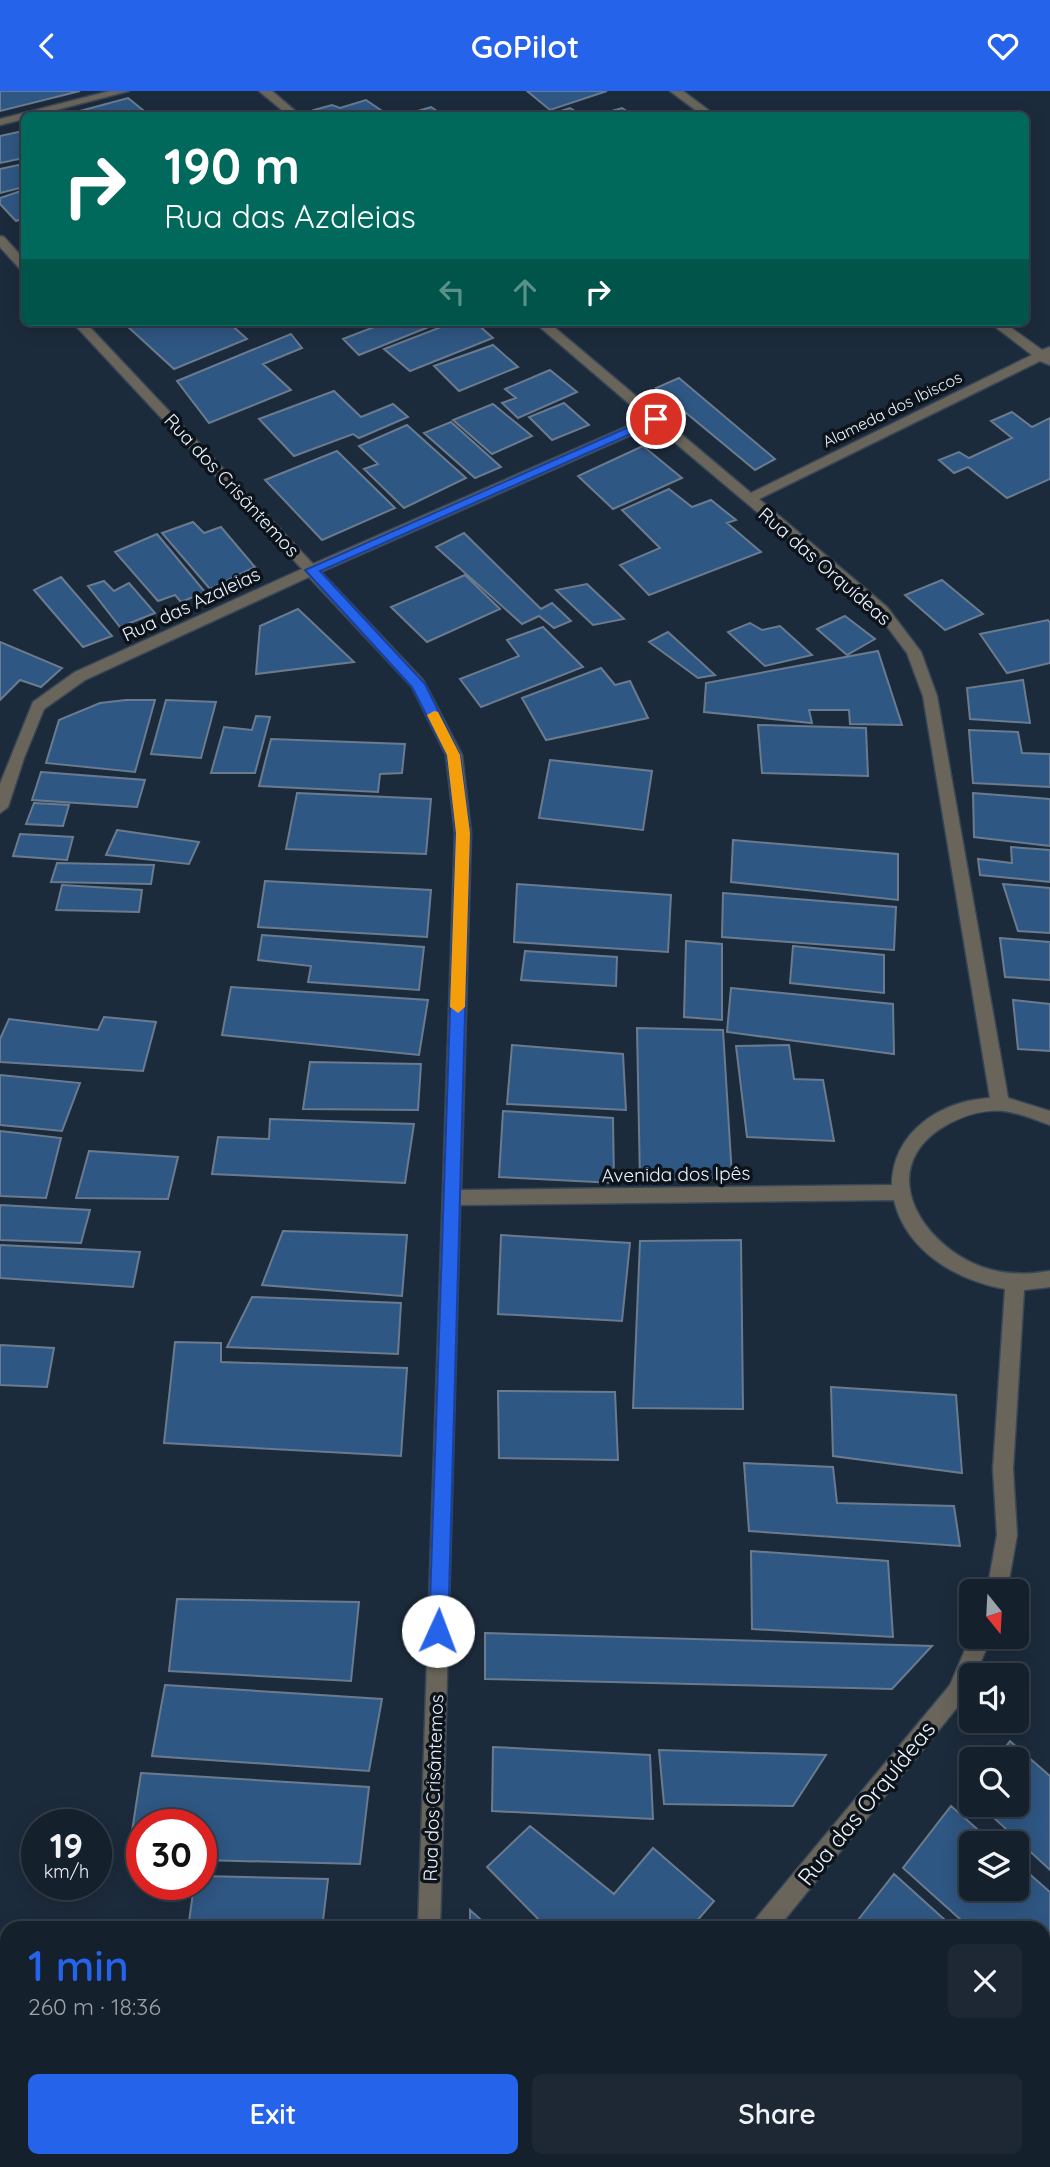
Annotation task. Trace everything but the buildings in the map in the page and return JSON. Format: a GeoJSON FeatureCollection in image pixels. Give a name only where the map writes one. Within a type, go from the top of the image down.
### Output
{"type":"FeatureCollection","features":[{"type":"Feature","properties":{"kind":"street"},"geometry":{"type":"LineString","coordinates":[[41,112],[123,91]]}},
{"type":"Feature","properties":{"kind":"street"},"geometry":{"type":"LineString","coordinates":[[265,91],[290,112]]}},
{"type":"Feature","properties":{"kind":"street"},"geometry":{"type":"LineString","coordinates":[[676,91],[705,112]]}},
{"type":"Feature","properties":{"kind":"street"},"geometry":{"type":"LineString","coordinates":[[0,122],[21,117]]}},
{"type":"Feature","properties":{"kind":"street"},"geometry":{"type":"LineString","coordinates":[[0,240],[21,263]]}},
{"type":"Feature","properties":{"kind":"street","name":"Rua dos Crisântemos"},"geometry":{"type":"LineString","coordinates":[[82,326],[418,684],[454,755],[463,833],[429,1921]]}},
{"type":"Feature","properties":{"kind":"street","name":"Rua das Orquídeas"},"geometry":{"type":"LineString","coordinates":[[545,326],[882,610],[914,652],[930,696],[1000,1104]]}},
{"type":"Feature","properties":{"kind":"street"},"geometry":{"type":"LineString","coordinates":[[1001,326],[1047,356]]}},
{"type":"Feature","properties":{"kind":"street","name":"Alameda dos Ibiscos"},"geometry":{"type":"LineString","coordinates":[[750,499],[1047,356]]}},
{"type":"Feature","properties":{"kind":"street","name":"Rua das Azaleias"},"geometry":{"type":"LineString","coordinates":[[0,807],[16,758],[38,706],[80,676],[312,570],[656,419]]}},
{"type":"Feature","properties":{"kind":"street"},"geometry":{"type":"LineString","coordinates":[[1050,1118],[1028,1109],[1000,1104],[963,1108],[935,1121],[914,1140],[903,1164],[901,1192],[910,1218],[927,1242],[952,1262],[982,1276],[1015,1282],[1050,1279]]}},
{"type":"Feature","properties":{"kind":"street","name":"Avenida dos Ipês"},"geometry":{"type":"LineString","coordinates":[[452,1198],[901,1192]]}},
{"type":"Feature","properties":{"kind":"street"},"geometry":{"type":"LineString","coordinates":[[999,1579],[1007,1535],[1003,1468],[1015,1282]]}},
{"type":"Feature","properties":{"kind":"street","name":"Rua das Orquídeas"},"geometry":{"type":"LineString","coordinates":[[769,1921],[957,1692],[976,1649]]}},
{"type":"Feature","properties":{"kind":"slow traffic"},"geometry":{"type":"LineString","coordinates":[[434,715],[454,755],[463,833],[458,1007]]}},
{"type":"Feature","properties":{"kind":"route"},"geometry":{"type":"LineString","coordinates":[[438,1631],[463,833],[454,755],[418,684],[312,570],[656,419]]}}]}
